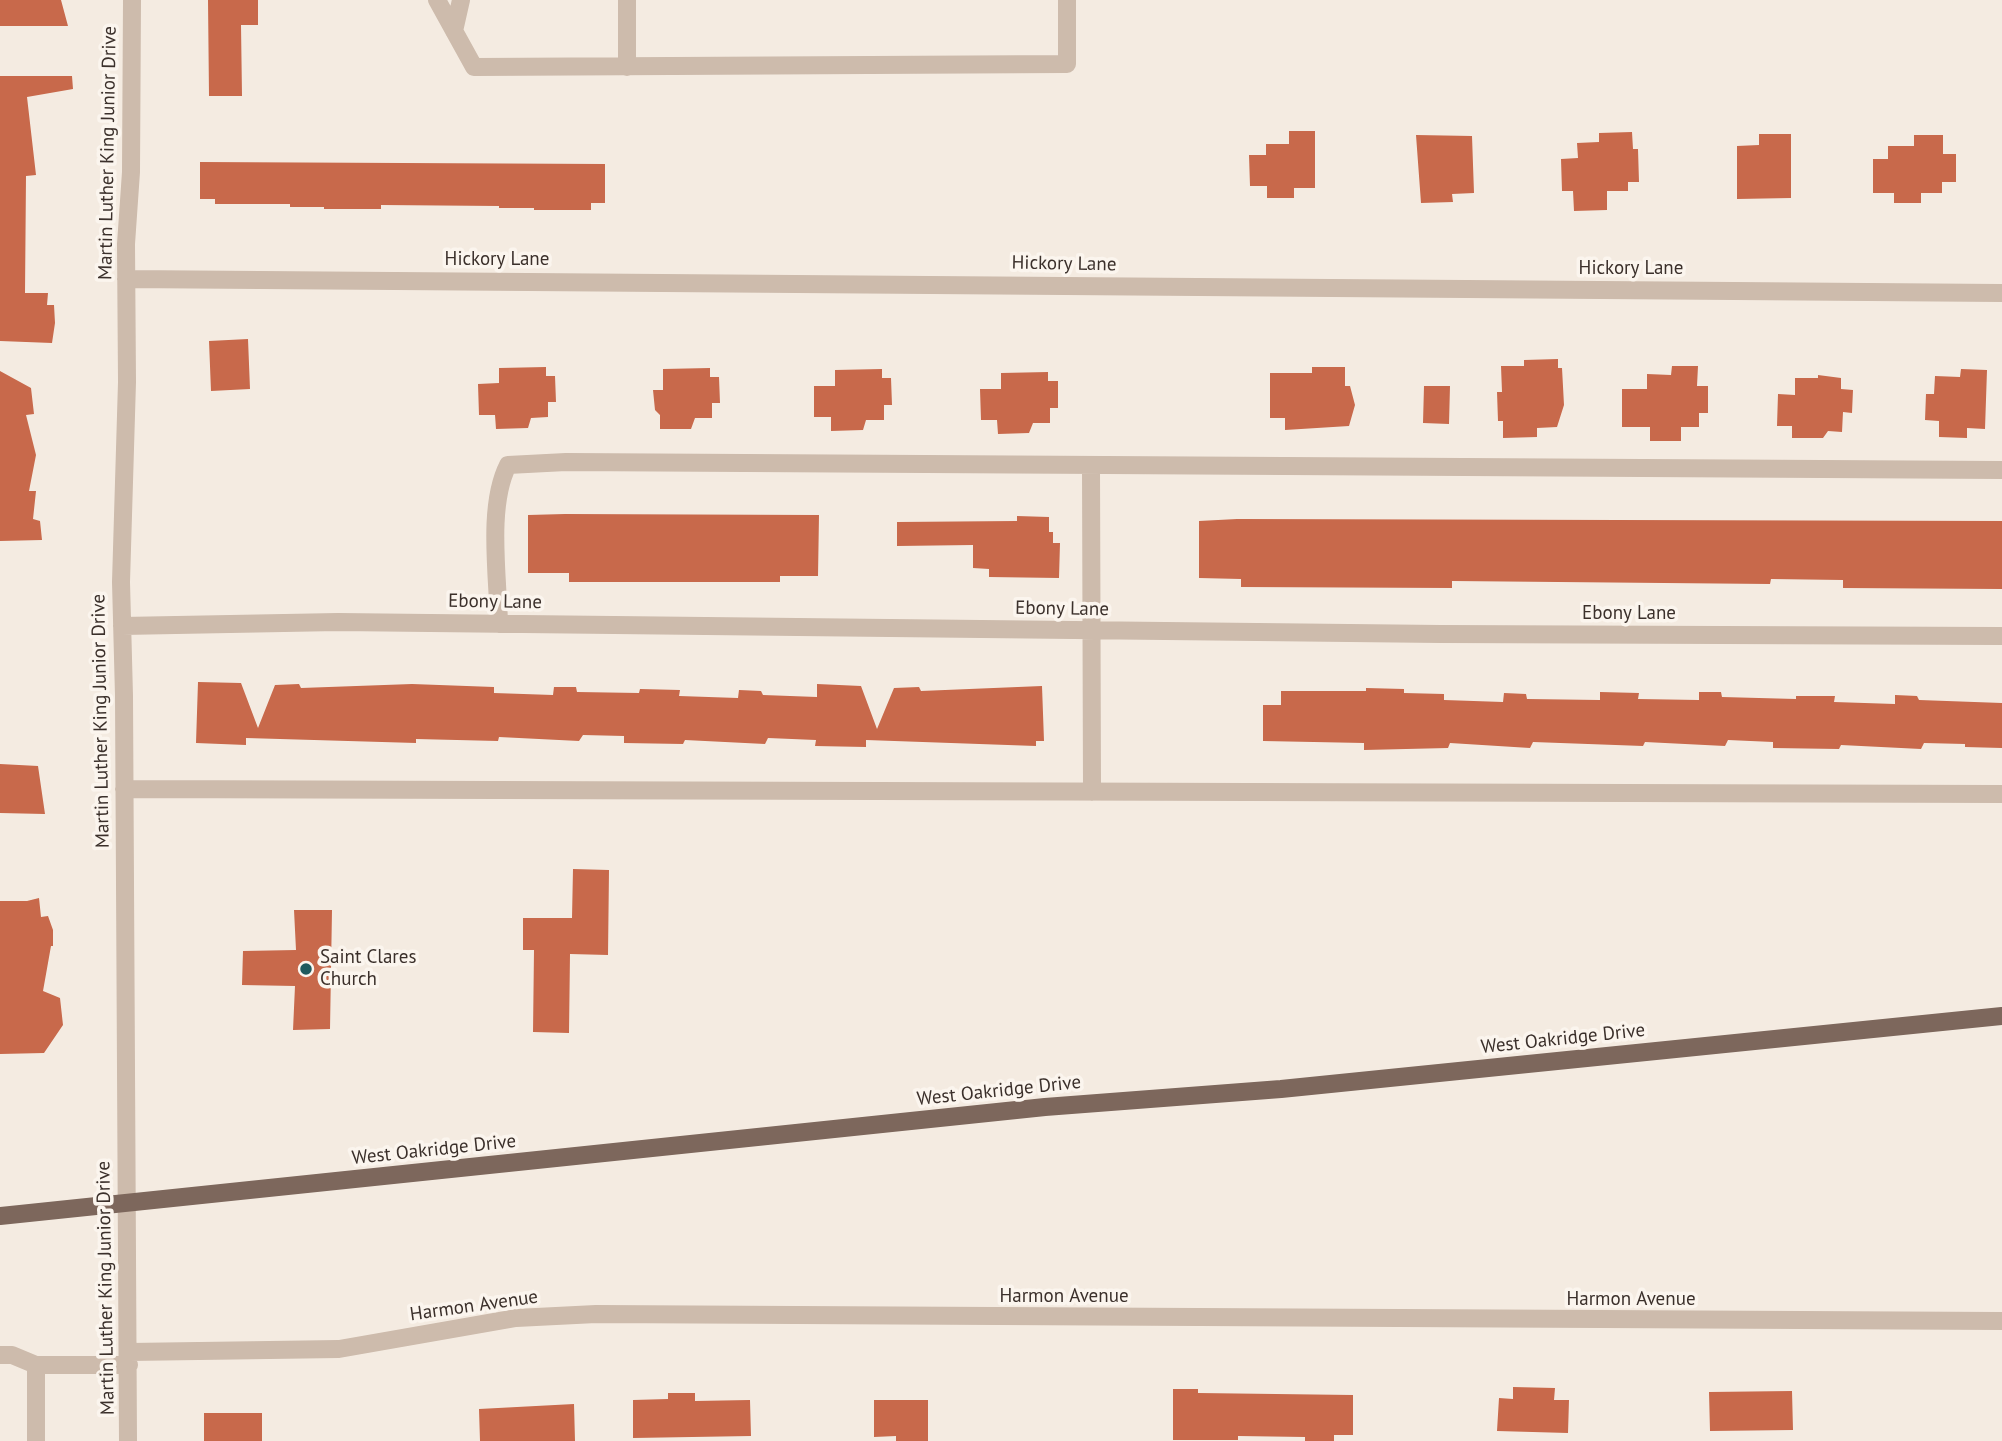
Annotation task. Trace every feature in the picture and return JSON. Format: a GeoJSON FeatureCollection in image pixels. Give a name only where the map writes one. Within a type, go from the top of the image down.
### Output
{"type":"FeatureCollection","features":[{"type":"Feature","properties":{"kind":"main road","name":"West Oakridge Drive"},"geometry":{"type":"LineString","coordinates":[[0,1216],[1045,1107],[1281,1089],[2002,1016]]}},
{"type":"Feature","properties":{"kind":"street","name":"Martin Luther King Junior Drive"},"geometry":{"type":"LineString","coordinates":[[128,1441],[122,626],[126,244],[131,172],[132,0]]}},
{"type":"Feature","properties":{"kind":"street"},"geometry":{"type":"LineString","coordinates":[[437,0],[474,67],[1067,64],[1067,0]]}},
{"type":"Feature","properties":{"kind":"street"},"geometry":{"type":"LineString","coordinates":[[454,31],[461,0]]}},
{"type":"Feature","properties":{"kind":"street"},"geometry":{"type":"LineString","coordinates":[[627,0],[627,67]]}},
{"type":"Feature","properties":{"kind":"street","name":"Hickory Lane"},"geometry":{"type":"LineString","coordinates":[[126,279],[2002,293]]}},
{"type":"Feature","properties":{"kind":"street"},"geometry":{"type":"LineString","coordinates":[[499,624],[496,511],[500,480],[508,465],[580,463],[2002,470]]}},
{"type":"Feature","properties":{"kind":"street"},"geometry":{"type":"LineString","coordinates":[[1091,466],[1092,792]]}},
{"type":"Feature","properties":{"kind":"street","name":"Ebony Lane"},"geometry":{"type":"LineString","coordinates":[[122,626],[338,622],[1441,634],[2002,636]]}},
{"type":"Feature","properties":{"kind":"street"},"geometry":{"type":"LineString","coordinates":[[124,789],[2002,794]]}},
{"type":"Feature","properties":{"kind":"street","name":"Harmon Avenue"},"geometry":{"type":"LineString","coordinates":[[0,1355],[12,1355],[36,1365],[339,1349],[516,1318],[596,1314],[2002,1321]]}},
{"type":"Feature","properties":{"kind":"street"},"geometry":{"type":"LineString","coordinates":[[36,1365],[36,1441]]}},
{"type":"Feature","properties":{"kind":"building"},"geometry":{"type":"Polygon","coordinates":[[[0,0],[61,0],[68,26],[0,26],[0,0]]]}},
{"type":"Feature","properties":{"kind":"building"},"geometry":{"type":"Polygon","coordinates":[[[208,0],[258,0],[258,25],[241,25],[242,96],[209,96],[208,0]]]}},
{"type":"Feature","properties":{"kind":"building"},"geometry":{"type":"Polygon","coordinates":[[[0,76],[72,76],[73,89],[27,97],[36,175],[26,176],[25,293],[48,293],[47,305],[54,305],[52,343],[0,341],[0,76]]]}},
{"type":"Feature","properties":{"kind":"building"},"geometry":{"type":"Polygon","coordinates":[[[1289,131],[1315,131],[1315,188],[1294,188],[1294,198],[1267,198],[1267,186],[1250,186],[1249,155],[1266,155],[1266,144],[1289,144],[1289,131]]]}},
{"type":"Feature","properties":{"kind":"building"},"geometry":{"type":"Polygon","coordinates":[[[1632,132],[1633,149],[1638,149],[1639,182],[1628,182],[1628,191],[1607,191],[1607,210],[1574,211],[1573,191],[1562,191],[1561,159],[1578,158],[1577,143],[1599,142],[1599,133],[1632,132]]]}},
{"type":"Feature","properties":{"kind":"building"},"geometry":{"type":"Polygon","coordinates":[[[1759,134],[1791,134],[1791,198],[1737,199],[1737,146],[1759,145],[1759,134]]]}},
{"type":"Feature","properties":{"kind":"building"},"geometry":{"type":"Polygon","coordinates":[[[1416,135],[1472,136],[1474,193],[1452,194],[1453,202],[1421,203],[1416,135]]]}},
{"type":"Feature","properties":{"kind":"building"},"geometry":{"type":"Polygon","coordinates":[[[1914,135],[1943,135],[1943,154],[1956,154],[1956,182],[1942,182],[1942,193],[1921,193],[1921,203],[1894,203],[1894,193],[1873,193],[1873,159],[1888,159],[1888,146],[1914,146],[1914,135]]]}},
{"type":"Feature","properties":{"kind":"building"},"geometry":{"type":"Polygon","coordinates":[[[200,162],[605,164],[605,203],[591,203],[591,210],[381,205],[381,209],[324,209],[290,207],[290,204],[215,204],[215,199],[200,199],[200,162]]]}},
{"type":"Feature","properties":{"kind":"building"},"geometry":{"type":"Polygon","coordinates":[[[248,339],[250,389],[211,391],[209,341],[248,339]]]}},
{"type":"Feature","properties":{"kind":"building"},"geometry":{"type":"Polygon","coordinates":[[[1558,359],[1558,368],[1562,368],[1564,405],[1557,427],[1537,428],[1537,437],[1503,438],[1503,421],[1498,421],[1497,392],[1502,392],[1501,366],[1524,366],[1524,360],[1558,359]]]}},
{"type":"Feature","properties":{"kind":"building"},"geometry":{"type":"Polygon","coordinates":[[[1672,366],[1698,366],[1697,386],[1708,386],[1708,413],[1699,413],[1699,427],[1681,427],[1681,441],[1650,441],[1650,427],[1622,427],[1622,389],[1647,389],[1647,374],[1671,375],[1672,366]]]}},
{"type":"Feature","properties":{"kind":"building"},"geometry":{"type":"Polygon","coordinates":[[[546,367],[546,376],[555,376],[556,402],[548,402],[548,417],[531,418],[528,428],[496,429],[495,415],[479,415],[478,384],[499,383],[499,368],[546,367]]]}},
{"type":"Feature","properties":{"kind":"building"},"geometry":{"type":"Polygon","coordinates":[[[1312,367],[1345,367],[1345,386],[1350,386],[1355,405],[1349,426],[1285,430],[1285,418],[1270,418],[1270,373],[1312,373],[1312,367]]]}},
{"type":"Feature","properties":{"kind":"building"},"geometry":{"type":"Polygon","coordinates":[[[710,368],[710,377],[719,377],[720,403],[712,403],[712,418],[695,418],[691,429],[660,429],[660,415],[655,410],[653,390],[663,390],[663,369],[710,368]]]}},
{"type":"Feature","properties":{"kind":"building"},"geometry":{"type":"Polygon","coordinates":[[[882,369],[882,378],[891,378],[892,405],[884,405],[884,420],[866,420],[863,430],[831,431],[831,417],[814,417],[814,386],[835,386],[835,370],[882,369]]]}},
{"type":"Feature","properties":{"kind":"building"},"geometry":{"type":"Polygon","coordinates":[[[1961,369],[1987,370],[1985,429],[1967,428],[1967,438],[1939,437],[1939,421],[1925,420],[1926,394],[1934,394],[1935,376],[1960,377],[1961,369]]]}},
{"type":"Feature","properties":{"kind":"building"},"geometry":{"type":"Polygon","coordinates":[[[0,371],[31,388],[34,414],[26,415],[36,455],[29,491],[36,491],[33,519],[40,521],[42,540],[0,541],[0,371]]]}},
{"type":"Feature","properties":{"kind":"building"},"geometry":{"type":"Polygon","coordinates":[[[1048,372],[1048,381],[1058,381],[1058,408],[1050,408],[1050,423],[1033,423],[1029,433],[998,434],[997,420],[981,420],[980,389],[1001,389],[1001,373],[1048,372]]]}},
{"type":"Feature","properties":{"kind":"building"},"geometry":{"type":"Polygon","coordinates":[[[1818,375],[1841,378],[1841,389],[1853,390],[1852,413],[1843,412],[1842,432],[1828,431],[1823,438],[1792,438],[1792,426],[1777,426],[1778,394],[1795,395],[1795,378],[1818,378],[1818,375]]]}},
{"type":"Feature","properties":{"kind":"building"},"geometry":{"type":"Polygon","coordinates":[[[1424,386],[1450,386],[1449,424],[1423,423],[1424,386]]]}},
{"type":"Feature","properties":{"kind":"building"},"geometry":{"type":"Polygon","coordinates":[[[528,515],[819,515],[818,576],[780,576],[780,582],[569,582],[569,573],[528,573],[528,515]]]}},
{"type":"Feature","properties":{"kind":"building"},"geometry":{"type":"Polygon","coordinates":[[[1017,516],[1049,517],[1049,532],[1053,532],[1053,543],[1060,543],[1059,578],[989,577],[989,569],[973,568],[973,545],[897,546],[897,522],[1017,521],[1017,516]]]}},
{"type":"Feature","properties":{"kind":"building"},"geometry":{"type":"Polygon","coordinates":[[[1199,521],[2002,521],[2002,589],[1843,588],[1843,580],[1771,579],[1770,584],[1452,581],[1452,588],[1241,587],[1241,579],[1199,578],[1199,521]]]}},
{"type":"Feature","properties":{"kind":"building"},"geometry":{"type":"Polygon","coordinates":[[[198,682],[241,683],[258,728],[275,685],[299,684],[301,688],[412,684],[494,687],[494,693],[553,695],[554,687],[576,687],[577,692],[639,693],[640,689],[680,690],[679,696],[738,698],[739,690],[761,691],[763,695],[817,697],[817,684],[861,686],[877,729],[894,688],[919,687],[921,691],[1042,686],[1044,741],[1036,741],[1036,746],[866,740],[866,747],[815,746],[816,740],[768,738],[765,744],[685,740],[683,744],[624,743],[624,736],[583,735],[579,741],[499,737],[498,741],[416,739],[416,743],[246,738],[246,745],[196,743],[198,682]]]}},
{"type":"Feature","properties":{"kind":"building"},"geometry":{"type":"Polygon","coordinates":[[[1366,688],[1444,694],[1444,700],[1503,702],[1504,693],[1526,694],[1527,699],[1600,700],[1600,692],[1639,693],[1638,699],[1699,700],[1699,692],[1721,692],[1722,697],[1796,699],[1796,696],[1835,696],[1834,702],[1895,704],[1895,695],[1917,696],[1919,700],[2002,703],[2002,748],[1924,743],[1921,749],[1841,745],[1839,749],[1773,748],[1773,742],[1728,740],[1725,746],[1645,742],[1643,746],[1533,742],[1530,748],[1450,743],[1448,748],[1364,750],[1364,743],[1263,741],[1263,705],[1281,705],[1281,691],[1366,691],[1366,688]]]}},
{"type":"Feature","properties":{"kind":"building"},"geometry":{"type":"Polygon","coordinates":[[[0,764],[38,766],[45,814],[0,813],[0,764]]]}},
{"type":"Feature","properties":{"kind":"building"},"geometry":{"type":"Polygon","coordinates":[[[573,869],[609,870],[608,955],[570,954],[569,1033],[533,1032],[534,950],[523,950],[523,918],[572,918],[573,869]]]}},
{"type":"Feature","properties":{"kind":"building"},"geometry":{"type":"Polygon","coordinates":[[[39,898],[41,917],[48,916],[53,930],[53,946],[43,991],[60,998],[63,1025],[44,1053],[0,1054],[0,901],[39,898]]]}},
{"type":"Feature","properties":{"kind":"building"},"geometry":{"type":"Polygon","coordinates":[[[294,910],[332,910],[330,1029],[293,1030],[295,986],[242,985],[243,951],[296,950],[294,910]]]}},
{"type":"Feature","properties":{"kind":"building"},"geometry":{"type":"Polygon","coordinates":[[[1513,1387],[1555,1388],[1554,1400],[1569,1400],[1568,1433],[1497,1431],[1499,1398],[1513,1399],[1513,1387]]]}},
{"type":"Feature","properties":{"kind":"building"},"geometry":{"type":"Polygon","coordinates":[[[1173,1389],[1198,1389],[1198,1393],[1353,1395],[1353,1435],[1334,1435],[1334,1441],[1305,1441],[1305,1437],[1238,1436],[1238,1440],[1173,1440],[1173,1389]]]}},
{"type":"Feature","properties":{"kind":"building"},"geometry":{"type":"Polygon","coordinates":[[[1792,1391],[1793,1430],[1710,1431],[1709,1392],[1792,1391]]]}},
{"type":"Feature","properties":{"kind":"building"},"geometry":{"type":"Polygon","coordinates":[[[668,1393],[695,1393],[695,1401],[750,1400],[751,1436],[633,1438],[633,1400],[668,1399],[668,1393]]]}},
{"type":"Feature","properties":{"kind":"building"},"geometry":{"type":"Polygon","coordinates":[[[874,1400],[928,1400],[928,1441],[896,1441],[896,1436],[874,1437],[874,1400]]]}},
{"type":"Feature","properties":{"kind":"building"},"geometry":{"type":"Polygon","coordinates":[[[574,1404],[575,1441],[480,1441],[479,1409],[574,1404]]]}},
{"type":"Feature","properties":{"kind":"building"},"geometry":{"type":"Polygon","coordinates":[[[204,1413],[262,1413],[262,1441],[204,1441],[204,1413]]]}},
{"type":"Feature","properties":{"kind":"place","name":"Saint Clares Church"},"geometry":{"type":"Point","coordinates":[306,969]}}]}
